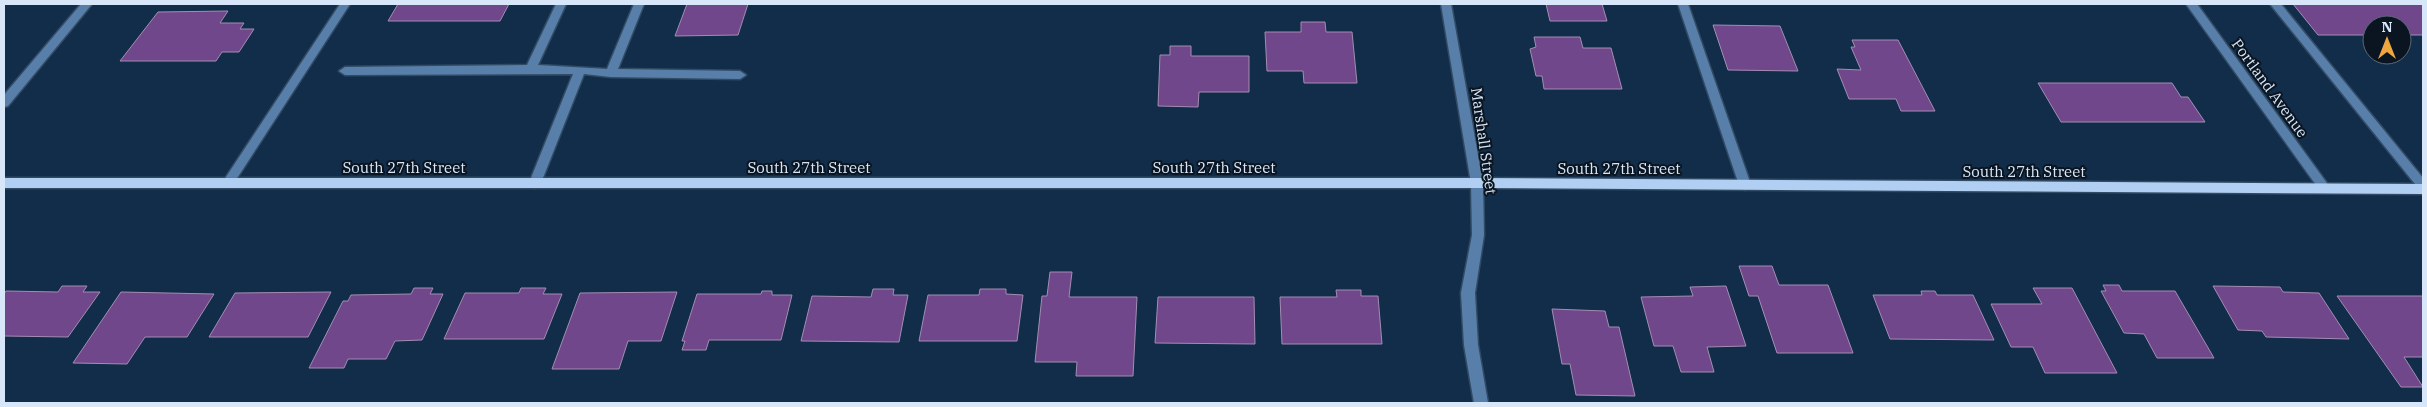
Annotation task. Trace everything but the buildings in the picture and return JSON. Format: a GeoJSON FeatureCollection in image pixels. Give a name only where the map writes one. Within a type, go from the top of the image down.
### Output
{"type":"FeatureCollection","features":[{"type":"Feature","properties":{"kind":"main road","name":"South 27th Street"},"geometry":{"type":"LineString","coordinates":[[4,182],[1476,183],[2423,189]]}},
{"type":"Feature","properties":{"kind":"street"},"geometry":{"type":"LineString","coordinates":[[4,102],[87,4]]}},
{"type":"Feature","properties":{"kind":"street"},"geometry":{"type":"LineString","coordinates":[[228,182],[346,4]]}},
{"type":"Feature","properties":{"kind":"street"},"geometry":{"type":"LineString","coordinates":[[531,69],[560,4]]}},
{"type":"Feature","properties":{"kind":"street"},"geometry":{"type":"LineString","coordinates":[[611,73],[639,4]]}},
{"type":"Feature","properties":{"kind":"street","name":"Marshall Street"},"geometry":{"type":"LineString","coordinates":[[1446,4],[1476,183],[1478,235],[1468,293],[1472,345],[1481,403]]}},
{"type":"Feature","properties":{"kind":"street"},"geometry":{"type":"LineString","coordinates":[[1683,4],[1745,185]]}},
{"type":"Feature","properties":{"kind":"street","name":"Portland Avenue"},"geometry":{"type":"LineString","coordinates":[[2191,4],[2325,189]]}},
{"type":"Feature","properties":{"kind":"street"},"geometry":{"type":"LineString","coordinates":[[2275,4],[2423,186]]}},
{"type":"Feature","properties":{"kind":"street"},"geometry":{"type":"LineString","coordinates":[[344,71],[531,69],[611,73],[740,75]]}},
{"type":"Feature","properties":{"kind":"street"},"geometry":{"type":"LineString","coordinates":[[534,183],[580,70]]}}]}
